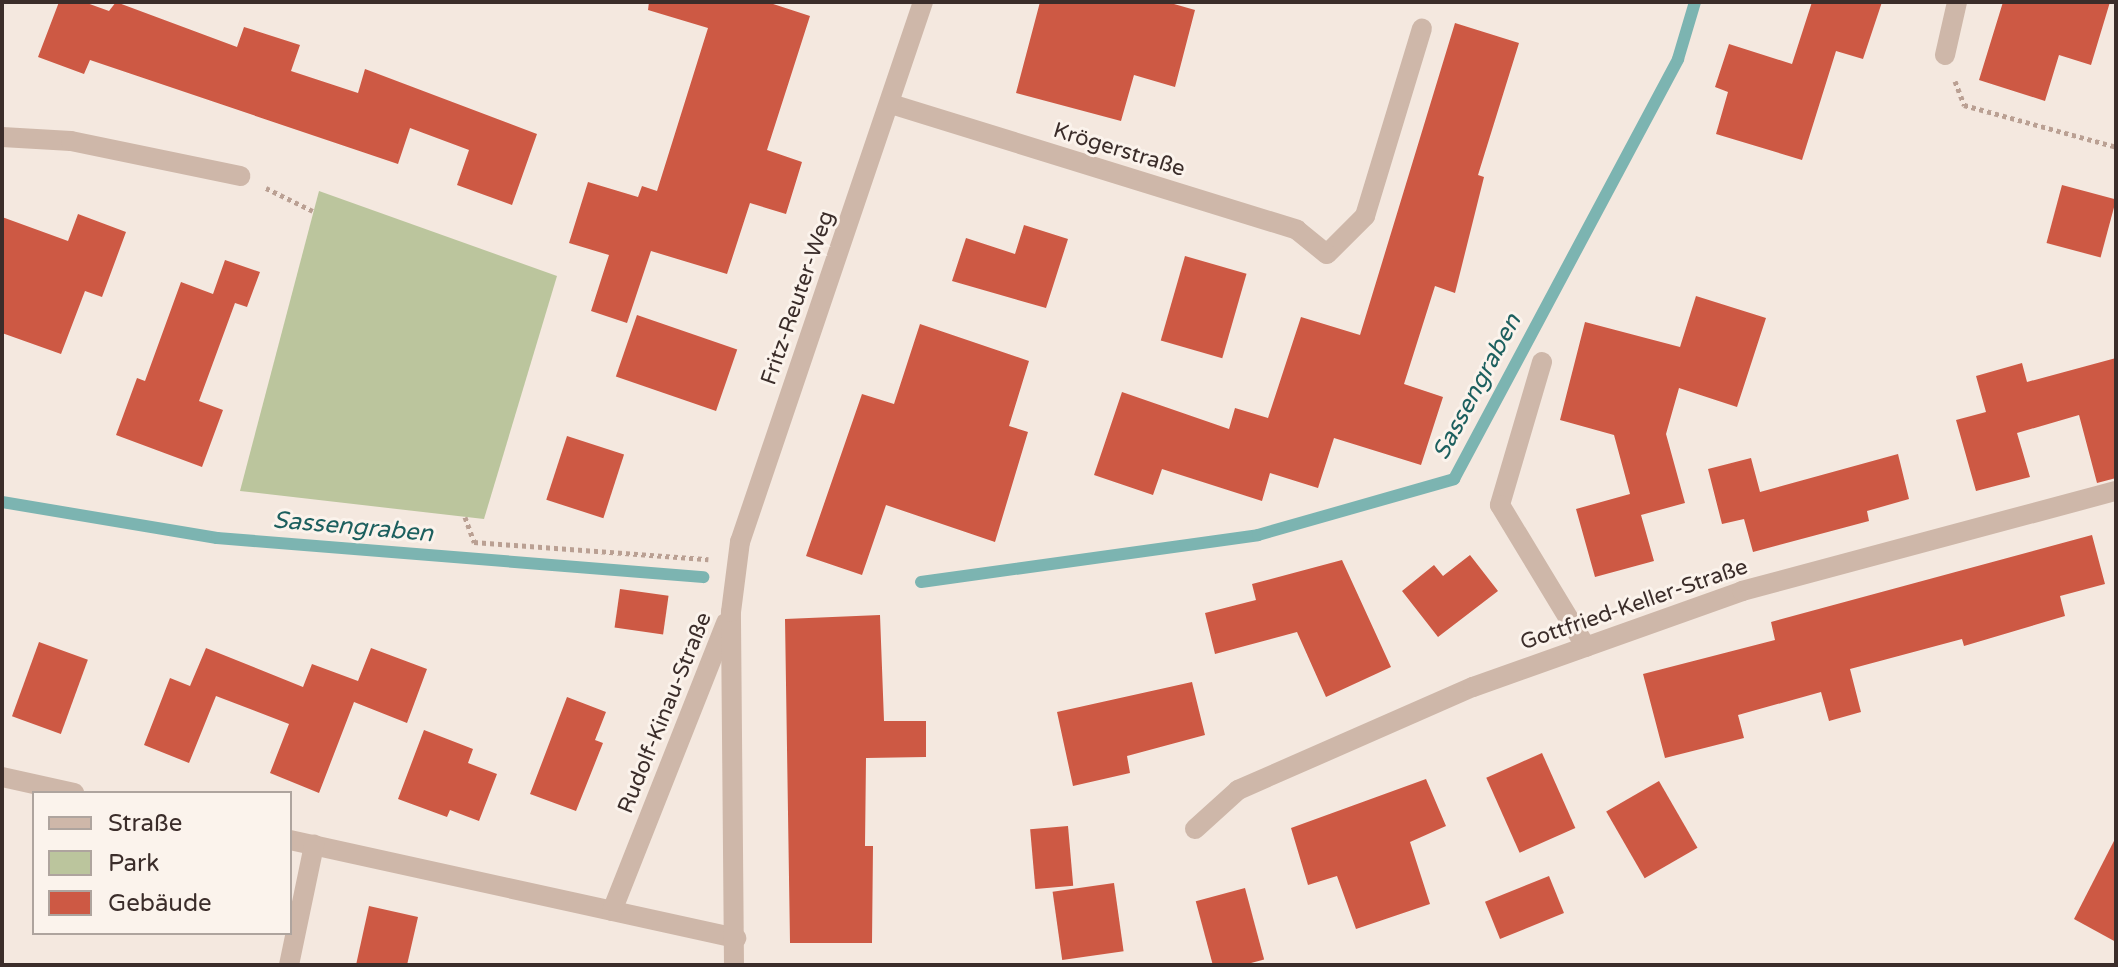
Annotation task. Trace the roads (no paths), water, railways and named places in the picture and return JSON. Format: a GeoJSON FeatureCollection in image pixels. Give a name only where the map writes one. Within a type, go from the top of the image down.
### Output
{"type":"FeatureCollection","features":[{"type":"Feature","properties":{"kind":"street","name":"Fritz-Reuter-Weg"},"geometry":{"type":"LineString","coordinates":[[731,612],[737,562],[923,2]]}},
{"type":"Feature","properties":{"kind":"street"},"geometry":{"type":"LineString","coordinates":[[1945,55],[1957,2]]}},
{"type":"Feature","properties":{"kind":"street","name":"Krögerstraße"},"geometry":{"type":"LineString","coordinates":[[891,104],[1297,230],[1327,254],[1365,216],[1422,28]]}},
{"type":"Feature","properties":{"kind":"street"},"geometry":{"type":"LineString","coordinates":[[2,137],[71,141],[240,176]]}},
{"type":"Feature","properties":{"kind":"street"},"geometry":{"type":"LineString","coordinates":[[1542,362],[1500,505],[1586,647]]}},
{"type":"Feature","properties":{"kind":"street","name":"Gottfried-Keller-Straße"},"geometry":{"type":"LineString","coordinates":[[1195,829],[1238,790],[1473,687],[1742,591],[2116,491]]}},
{"type":"Feature","properties":{"kind":"street","name":"Rudolf-Kinau-Straße"},"geometry":{"type":"LineString","coordinates":[[612,911],[731,612]]}},
{"type":"Feature","properties":{"kind":"street","name":"Rudolf-Kinau-Straße"},"geometry":{"type":"LineString","coordinates":[[731,612],[734,965]]}},
{"type":"Feature","properties":{"kind":"street"},"geometry":{"type":"LineString","coordinates":[[2,777],[65,791]]}},
{"type":"Feature","properties":{"kind":"street"},"geometry":{"type":"LineString","coordinates":[[292,840],[736,938]]}},
{"type":"Feature","properties":{"kind":"street"},"geometry":{"type":"LineString","coordinates":[[289,965],[314,845]]}},
{"type":"Feature","properties":{"kind":"waterway","name":"Sassengraben"},"geometry":{"type":"LineString","coordinates":[[921,582],[1258,535],[1454,479],[1678,59],[1695,2]]}},
{"type":"Feature","properties":{"kind":"waterway","name":"Sassengraben"},"geometry":{"type":"LineString","coordinates":[[2,502],[217,538],[703,577]]}}]}
